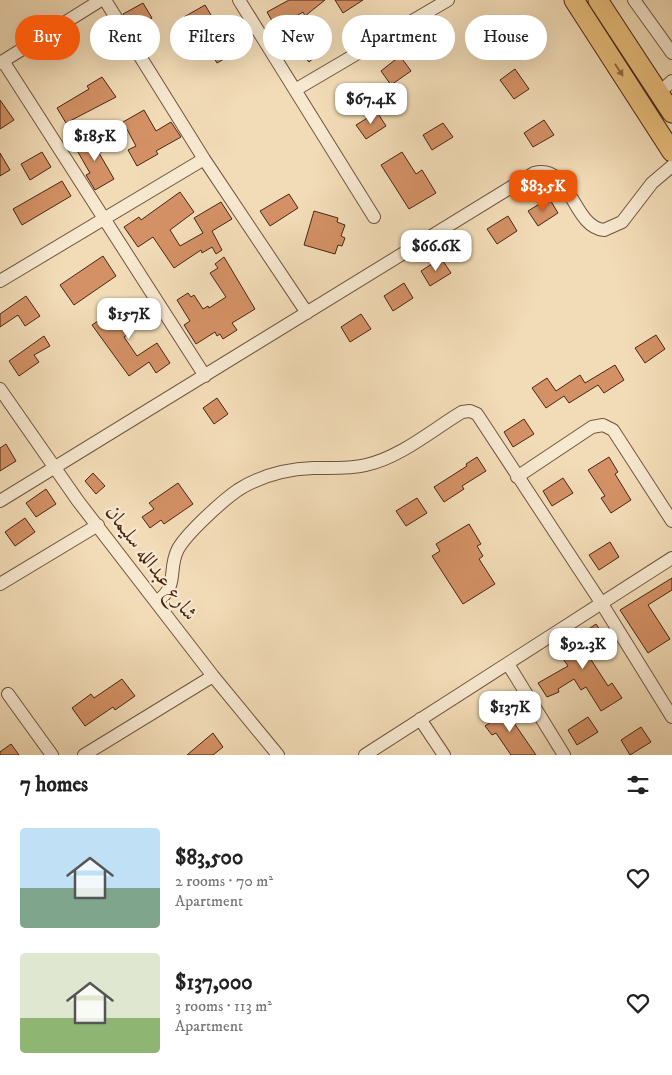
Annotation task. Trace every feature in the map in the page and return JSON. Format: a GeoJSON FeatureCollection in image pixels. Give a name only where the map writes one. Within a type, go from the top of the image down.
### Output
{"type":"FeatureCollection","features":[{"type":"Feature","properties":{"kind":"highway"},"geometry":{"type":"LineString","coordinates":[[574,0],[672,152]]}},
{"type":"Feature","properties":{"kind":"highway"},"geometry":{"type":"LineString","coordinates":[[598,0],[666,87],[672,113]]}},
{"type":"Feature","properties":{"kind":"street"},"geometry":{"type":"LineString","coordinates":[[100,0],[2,62],[206,376]]}},
{"type":"Feature","properties":{"kind":"street"},"geometry":{"type":"LineString","coordinates":[[105,0],[204,158],[307,313]]}},
{"type":"Feature","properties":{"kind":"street"},"geometry":{"type":"LineString","coordinates":[[239,0],[374,217]]}},
{"type":"Feature","properties":{"kind":"street"},"geometry":{"type":"LineString","coordinates":[[295,90],[448,0]]}},
{"type":"Feature","properties":{"kind":"street"},"geometry":{"type":"LineString","coordinates":[[634,0],[672,53]]}},
{"type":"Feature","properties":{"kind":"street"},"geometry":{"type":"LineString","coordinates":[[0,281],[204,158]]}},
{"type":"Feature","properties":{"kind":"street"},"geometry":{"type":"LineString","coordinates":[[0,501],[534,173],[545,172],[555,176],[591,225],[604,230],[612,228],[625,218],[652,183],[672,166]]}},
{"type":"Feature","properties":{"kind":"street","name":"شارع عبدالله سليمان"},"geometry":{"type":"LineString","coordinates":[[0,389],[54,469],[213,676],[278,755]]}},
{"type":"Feature","properties":{"kind":"street"},"geometry":{"type":"LineString","coordinates":[[156,602],[171,587],[175,558],[182,544],[227,498],[248,484],[273,474],[299,469],[347,468],[373,463],[390,456],[462,412],[470,410],[477,414],[602,604],[672,717]]}},
{"type":"Feature","properties":{"kind":"street"},"geometry":{"type":"LineString","coordinates":[[517,477],[592,427],[606,426],[612,430],[672,521]]}},
{"type":"Feature","properties":{"kind":"street"},"geometry":{"type":"LineString","coordinates":[[0,584],[98,525]]}},
{"type":"Feature","properties":{"kind":"street"},"geometry":{"type":"LineString","coordinates":[[365,755],[672,558]]}},
{"type":"Feature","properties":{"kind":"street"},"geometry":{"type":"LineString","coordinates":[[508,664],[564,755]]}},
{"type":"Feature","properties":{"kind":"street"},"geometry":{"type":"LineString","coordinates":[[84,755],[213,676]]}},
{"type":"Feature","properties":{"kind":"street"},"geometry":{"type":"LineString","coordinates":[[8,694],[52,755]]}},
{"type":"Feature","properties":{"kind":"street"},"geometry":{"type":"LineString","coordinates":[[420,719],[444,755]]}},
{"type":"Feature","properties":{"kind":"building"},"geometry":{"type":"Polygon","coordinates":[[[289,0],[325,0],[306,15],[303,12],[298,15],[269,15],[267,12],[289,0]]]}},
{"type":"Feature","properties":{"kind":"building"},"geometry":{"type":"Polygon","coordinates":[[[335,0],[363,0],[343,13],[335,0]]]}},
{"type":"Feature","properties":{"kind":"building"},"geometry":{"type":"Polygon","coordinates":[[[143,3],[150,15],[124,15],[143,3]]]}},
{"type":"Feature","properties":{"kind":"building"},"geometry":{"type":"Polygon","coordinates":[[[205,5],[211,15],[188,15],[205,5]]]}},
{"type":"Feature","properties":{"kind":"building"},"geometry":{"type":"Polygon","coordinates":[[[395,60],[403,60],[411,71],[391,85],[381,71],[395,60]]]}},
{"type":"Feature","properties":{"kind":"building"},"geometry":{"type":"Polygon","coordinates":[[[515,69],[529,89],[514,99],[500,80],[515,69]]]}},
{"type":"Feature","properties":{"kind":"building"},"geometry":{"type":"Polygon","coordinates":[[[102,77],[116,97],[66,123],[57,108],[89,89],[87,86],[102,77]]]}},
{"type":"Feature","properties":{"kind":"building"},"geometry":{"type":"Polygon","coordinates":[[[0,100],[14,120],[0,129],[0,100]]]}},
{"type":"Feature","properties":{"kind":"building"},"geometry":{"type":"Polygon","coordinates":[[[144,110],[156,131],[171,122],[181,137],[156,151],[158,154],[137,166],[128,150],[136,146],[123,122],[144,110]]]}},
{"type":"Feature","properties":{"kind":"building"},"geometry":{"type":"Polygon","coordinates":[[[377,112],[386,126],[366,139],[356,125],[377,112]]]}},
{"type":"Feature","properties":{"kind":"building"},"geometry":{"type":"Polygon","coordinates":[[[544,120],[554,135],[533,147],[524,133],[544,120]]]}},
{"type":"Feature","properties":{"kind":"building"},"geometry":{"type":"Polygon","coordinates":[[[443,123],[453,137],[432,150],[423,135],[443,123]]]}},
{"type":"Feature","properties":{"kind":"building"},"geometry":{"type":"Polygon","coordinates":[[[96,135],[105,150],[99,153],[114,179],[95,190],[86,175],[90,173],[75,147],[96,135]]]}},
{"type":"Feature","properties":{"kind":"building"},"geometry":{"type":"Polygon","coordinates":[[[42,152],[51,167],[30,180],[21,164],[42,152]]]}},
{"type":"Feature","properties":{"kind":"building"},"geometry":{"type":"Polygon","coordinates":[[[402,152],[416,174],[422,170],[436,193],[409,209],[381,165],[402,152]]]}},
{"type":"Feature","properties":{"kind":"building"},"geometry":{"type":"Polygon","coordinates":[[[0,153],[10,170],[0,176],[0,153]]]}},
{"type":"Feature","properties":{"kind":"building"},"geometry":{"type":"Polygon","coordinates":[[[62,181],[71,196],[22,225],[13,209],[62,181]]]}},
{"type":"Feature","properties":{"kind":"building"},"geometry":{"type":"Polygon","coordinates":[[[180,192],[194,212],[170,230],[180,246],[203,233],[194,218],[221,202],[232,219],[212,231],[222,250],[216,254],[212,247],[202,253],[201,250],[174,268],[153,237],[138,247],[124,227],[139,217],[141,220],[180,192]]]}},
{"type":"Feature","properties":{"kind":"building"},"geometry":{"type":"Polygon","coordinates":[[[289,194],[298,208],[270,226],[260,211],[289,194]]]}},
{"type":"Feature","properties":{"kind":"building"},"geometry":{"type":"Polygon","coordinates":[[[549,198],[558,213],[538,226],[528,211],[549,198]]]}},
{"type":"Feature","properties":{"kind":"building"},"geometry":{"type":"Polygon","coordinates":[[[314,211],[338,218],[337,222],[345,225],[341,236],[345,238],[342,246],[338,245],[335,254],[304,245],[314,211]]]}},
{"type":"Feature","properties":{"kind":"building"},"geometry":{"type":"Polygon","coordinates":[[[508,216],[517,231],[497,244],[487,229],[508,216]]]}},
{"type":"Feature","properties":{"kind":"building"},"geometry":{"type":"Polygon","coordinates":[[[103,256],[116,276],[74,305],[60,285],[103,256]]]}},
{"type":"Feature","properties":{"kind":"building"},"geometry":{"type":"Polygon","coordinates":[[[224,257],[255,309],[232,323],[237,330],[223,339],[220,334],[217,336],[215,332],[196,344],[184,325],[190,321],[177,300],[188,293],[191,297],[194,295],[203,309],[208,306],[209,308],[226,297],[210,273],[218,268],[215,264],[224,257]]]}},
{"type":"Feature","properties":{"kind":"building"},"geometry":{"type":"Polygon","coordinates":[[[441,258],[451,273],[430,286],[421,271],[441,258]]]}},
{"type":"Feature","properties":{"kind":"building"},"geometry":{"type":"Polygon","coordinates":[[[404,283],[413,298],[393,311],[384,296],[404,283]]]}},
{"type":"Feature","properties":{"kind":"building"},"geometry":{"type":"Polygon","coordinates":[[[26,296],[40,316],[25,326],[18,315],[0,327],[0,314],[26,296]]]}},
{"type":"Feature","properties":{"kind":"building"},"geometry":{"type":"Polygon","coordinates":[[[134,301],[147,321],[124,337],[137,356],[157,343],[170,363],[156,373],[149,362],[129,376],[92,325],[107,315],[109,318],[134,301]]]}},
{"type":"Feature","properties":{"kind":"building"},"geometry":{"type":"Polygon","coordinates":[[[361,314],[371,329],[350,342],[341,327],[361,314]]]}},
{"type":"Feature","properties":{"kind":"building"},"geometry":{"type":"Polygon","coordinates":[[[656,335],[665,349],[645,363],[635,348],[656,335]]]}},
{"type":"Feature","properties":{"kind":"building"},"geometry":{"type":"Polygon","coordinates":[[[44,336],[50,346],[34,355],[39,362],[19,376],[9,361],[44,336]]]}},
{"type":"Feature","properties":{"kind":"building"},"geometry":{"type":"Polygon","coordinates":[[[615,365],[624,380],[604,393],[598,385],[569,403],[564,396],[546,408],[532,388],[547,378],[556,391],[580,375],[585,383],[615,365]]]}},
{"type":"Feature","properties":{"kind":"building"},"geometry":{"type":"Polygon","coordinates":[[[217,398],[228,414],[214,424],[203,408],[217,398]]]}},
{"type":"Feature","properties":{"kind":"building"},"geometry":{"type":"Polygon","coordinates":[[[524,419],[534,434],[513,447],[504,432],[524,419]]]}},
{"type":"Feature","properties":{"kind":"building"},"geometry":{"type":"Polygon","coordinates":[[[6,444],[16,461],[0,471],[0,448],[6,444]]]}},
{"type":"Feature","properties":{"kind":"building"},"geometry":{"type":"Polygon","coordinates":[[[477,457],[486,471],[462,486],[464,489],[444,502],[434,487],[467,466],[466,464],[477,457]]]}},
{"type":"Feature","properties":{"kind":"building"},"geometry":{"type":"Polygon","coordinates":[[[609,457],[618,472],[615,474],[631,500],[611,513],[601,498],[605,496],[588,470],[609,457]]]}},
{"type":"Feature","properties":{"kind":"building"},"geometry":{"type":"Polygon","coordinates":[[[93,473],[105,486],[96,494],[85,481],[93,473]]]}},
{"type":"Feature","properties":{"kind":"building"},"geometry":{"type":"Polygon","coordinates":[[[563,478],[573,493],[552,506],[543,491],[563,478]]]}},
{"type":"Feature","properties":{"kind":"building"},"geometry":{"type":"Polygon","coordinates":[[[178,483],[193,504],[164,524],[161,520],[150,528],[142,517],[154,509],[149,503],[178,483]]]}},
{"type":"Feature","properties":{"kind":"building"},"geometry":{"type":"Polygon","coordinates":[[[46,489],[56,504],[36,517],[26,503],[46,489]]]}},
{"type":"Feature","properties":{"kind":"building"},"geometry":{"type":"Polygon","coordinates":[[[417,498],[427,513],[406,526],[396,511],[417,498]]]}},
{"type":"Feature","properties":{"kind":"building"},"geometry":{"type":"Polygon","coordinates":[[[25,518],[35,532],[15,546],[5,532],[25,518]]]}},
{"type":"Feature","properties":{"kind":"building"},"geometry":{"type":"Polygon","coordinates":[[[469,524],[481,544],[477,546],[483,556],[479,559],[495,584],[463,604],[432,556],[440,551],[436,544],[469,524]]]}},
{"type":"Feature","properties":{"kind":"building"},"geometry":{"type":"Polygon","coordinates":[[[610,542],[619,557],[599,570],[589,555],[610,542]]]}},
{"type":"Feature","properties":{"kind":"building"},"geometry":{"type":"Polygon","coordinates":[[[672,578],[672,590],[648,605],[670,639],[648,653],[620,610],[672,578]]]}},
{"type":"Feature","properties":{"kind":"building"},"geometry":{"type":"Polygon","coordinates":[[[596,624],[608,642],[588,655],[608,686],[612,683],[622,698],[601,711],[586,687],[581,690],[574,679],[558,689],[559,692],[547,697],[538,683],[568,666],[557,650],[596,624]]]}},
{"type":"Feature","properties":{"kind":"building"},"geometry":{"type":"Polygon","coordinates":[[[122,679],[135,696],[115,710],[113,707],[85,726],[72,708],[91,694],[94,698],[122,679]]]}},
{"type":"Feature","properties":{"kind":"building"},"geometry":{"type":"Polygon","coordinates":[[[508,704],[516,717],[512,720],[536,755],[511,755],[496,733],[492,735],[485,726],[497,718],[499,715],[497,711],[508,704]]]}},
{"type":"Feature","properties":{"kind":"building"},"geometry":{"type":"Polygon","coordinates":[[[588,717],[598,732],[577,745],[568,730],[588,717]]]}},
{"type":"Feature","properties":{"kind":"building"},"geometry":{"type":"Polygon","coordinates":[[[641,727],[651,742],[630,755],[621,740],[641,727]]]}},
{"type":"Feature","properties":{"kind":"building"},"geometry":{"type":"Polygon","coordinates":[[[213,733],[223,747],[213,755],[187,755],[213,733]]]}},
{"type":"Feature","properties":{"kind":"building"},"geometry":{"type":"Polygon","coordinates":[[[11,744],[19,755],[0,755],[0,752],[11,744]]]}}]}
